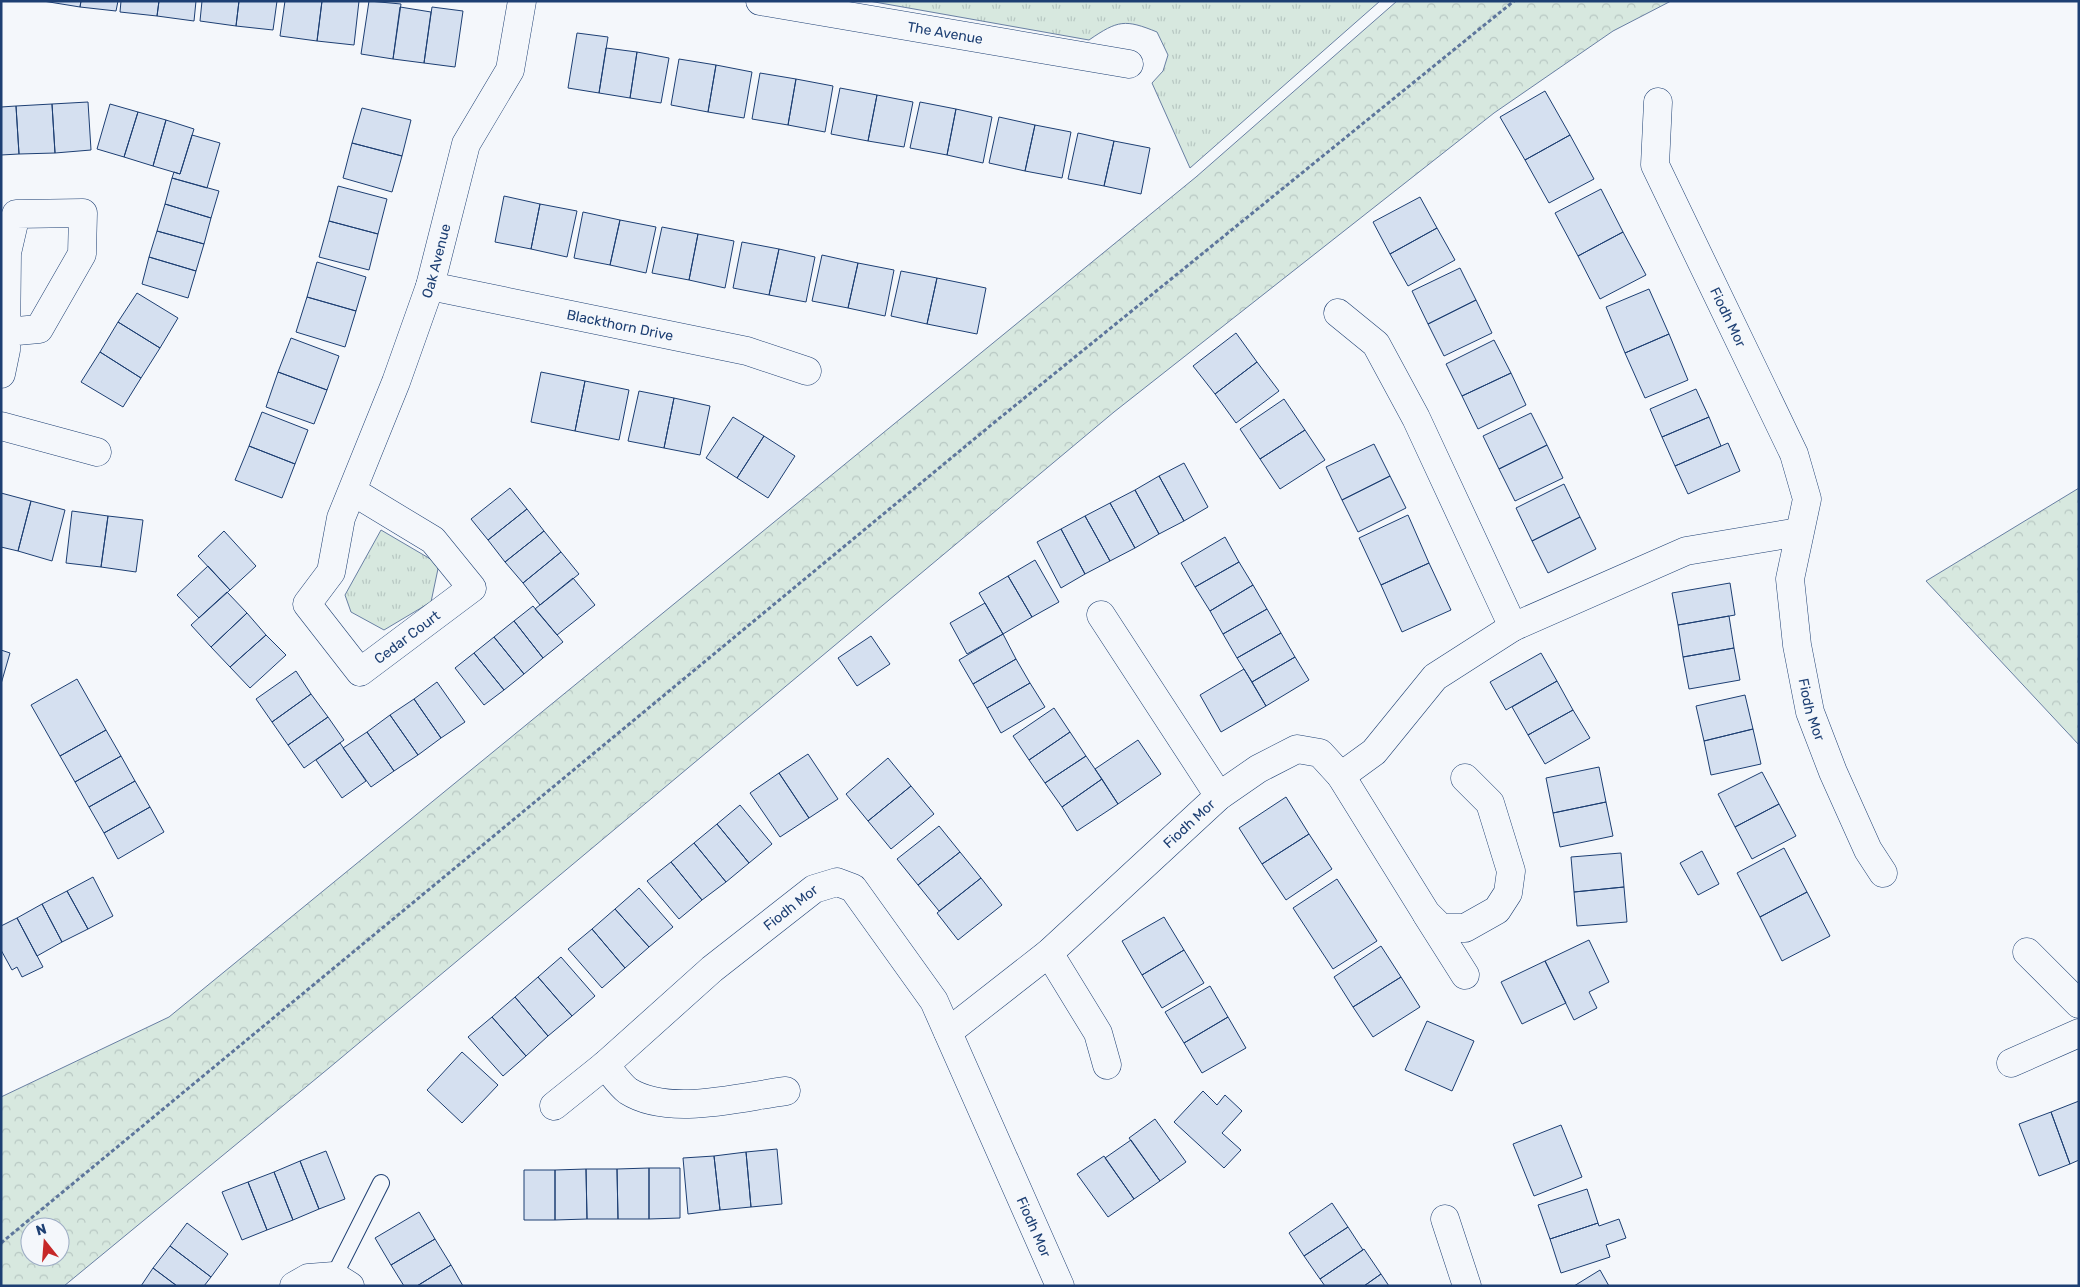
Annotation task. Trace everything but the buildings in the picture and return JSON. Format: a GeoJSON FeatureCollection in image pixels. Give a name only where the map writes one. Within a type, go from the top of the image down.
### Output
{"type":"FeatureCollection","features":[{"type":"Feature","properties":{"kind":"street","name":"Oak Avenue"},"geometry":{"type":"LineString","coordinates":[[341,518],[396,382],[430,286],[466,144],[510,70],[522,1]]}},
{"type":"Feature","properties":{"kind":"street","name":"The Avenue"},"geometry":{"type":"LineString","coordinates":[[760,1],[1129,64]]}},
{"type":"Feature","properties":{"kind":"street","name":"Fiodh Mor"},"geometry":{"type":"LineString","coordinates":[[1658,102],[1655,165],[1794,454],[1807,499],[1790,579],[1797,646],[1810,712],[1833,772],[1868,850],[1883,873]]}},
{"type":"Feature","properties":{"kind":"street","name":"Blackthorn Drive"},"geometry":{"type":"LineString","coordinates":[[430,286],[747,350],[807,371]]}},
{"type":"Feature","properties":{"kind":"street"},"geometry":{"type":"LineString","coordinates":[[1338,313],[1376,344],[1416,418],[1513,627]]}},
{"type":"Feature","properties":{"kind":"street"},"geometry":{"type":"LineString","coordinates":[[1,374],[6,350],[6,332]]}},
{"type":"Feature","properties":{"kind":"street"},"geometry":{"type":"LineString","coordinates":[[1,426],[97,452]]}},
{"type":"Feature","properties":{"kind":"street","name":"Cedar Court"},"geometry":{"type":"LineString","coordinates":[[341,518],[331,572],[307,604],[360,672],[472,588],[433,540],[352,490]]}},
{"type":"Feature","properties":{"kind":"street"},"geometry":{"type":"LineString","coordinates":[[1340,776],[1374,752],[1435,677],[1513,627],[1686,552],[1799,532]]}},
{"type":"Feature","properties":{"kind":"street","name":"Fiodh Mor"},"geometry":{"type":"LineString","coordinates":[[1101,615],[1219,796]]}},
{"type":"Feature","properties":{"kind":"street","name":"Fiodh Mor"},"geometry":{"type":"LineString","coordinates":[[948,1032],[1049,953],[1219,796],[1258,769],[1297,749],[1320,753],[1340,776],[1465,975]]}},
{"type":"Feature","properties":{"kind":"street","name":"Fiodh Mor"},"geometry":{"type":"LineString","coordinates":[[1426,913],[1441,928],[1466,928],[1496,910],[1508,893],[1511,871],[1490,803],[1465,778]]}},
{"type":"Feature","properties":{"kind":"street","name":"Fiodh Mor"},"geometry":{"type":"LineString","coordinates":[[554,1106],[605,1066],[712,969],[814,889],[837,882],[853,888],[934,1001],[1060,1286]]}},
{"type":"Feature","properties":{"kind":"street"},"geometry":{"type":"LineString","coordinates":[[2027,952],[2079,1004]]}},
{"type":"Feature","properties":{"kind":"street"},"geometry":{"type":"LineString","coordinates":[[1049,953],[1098,1034],[1107,1064]]}},
{"type":"Feature","properties":{"kind":"street"},"geometry":{"type":"LineString","coordinates":[[2011,1063],[2079,1033]]}},
{"type":"Feature","properties":{"kind":"street"},"geometry":{"type":"LineString","coordinates":[[605,1066],[627,1090],[651,1102],[686,1105],[786,1091]]}},
{"type":"Feature","properties":{"kind":"street"},"geometry":{"type":"LineString","coordinates":[[1445,1219],[1467,1286]]}},
{"type":"Feature","properties":{"kind":"street"},"geometry":{"type":"LineString","coordinates":[[294,1286],[308,1278],[342,1281]]}},
{"type":"Feature","properties":{"kind":"lane"},"geometry":{"type":"LineString","coordinates":[[342,1281],[381,1183]]}},
{"type":"Feature","properties":{"kind":"path"},"geometry":{"type":"LineString","coordinates":[[1,1243],[996,421],[1514,1]]}},
{"type":"Feature","properties":{"kind":"green space"},"geometry":{"type":"Polygon","coordinates":[[[869,1],[1380,1],[1190,168],[1152,83],[1163,71],[1168,55],[1157,32],[1137,25],[1122,24],[1107,28],[1089,40],[869,1]]]}},
{"type":"Feature","properties":{"kind":"green space"},"geometry":{"type":"Polygon","coordinates":[[[1397,1],[1671,1],[1613,31],[1494,113],[1114,412],[329,1068],[64,1286],[1,1286],[1,1097],[169,1017],[1196,177],[1397,1]]]}},
{"type":"Feature","properties":{"kind":"green space"},"geometry":{"type":"Polygon","coordinates":[[[2079,488],[2079,745],[1926,581],[2079,488]]]}},
{"type":"Feature","properties":{"kind":"green space"},"geometry":{"type":"Polygon","coordinates":[[[381,530],[439,564],[431,602],[384,630],[351,612],[345,595],[381,530]]]}}]}
